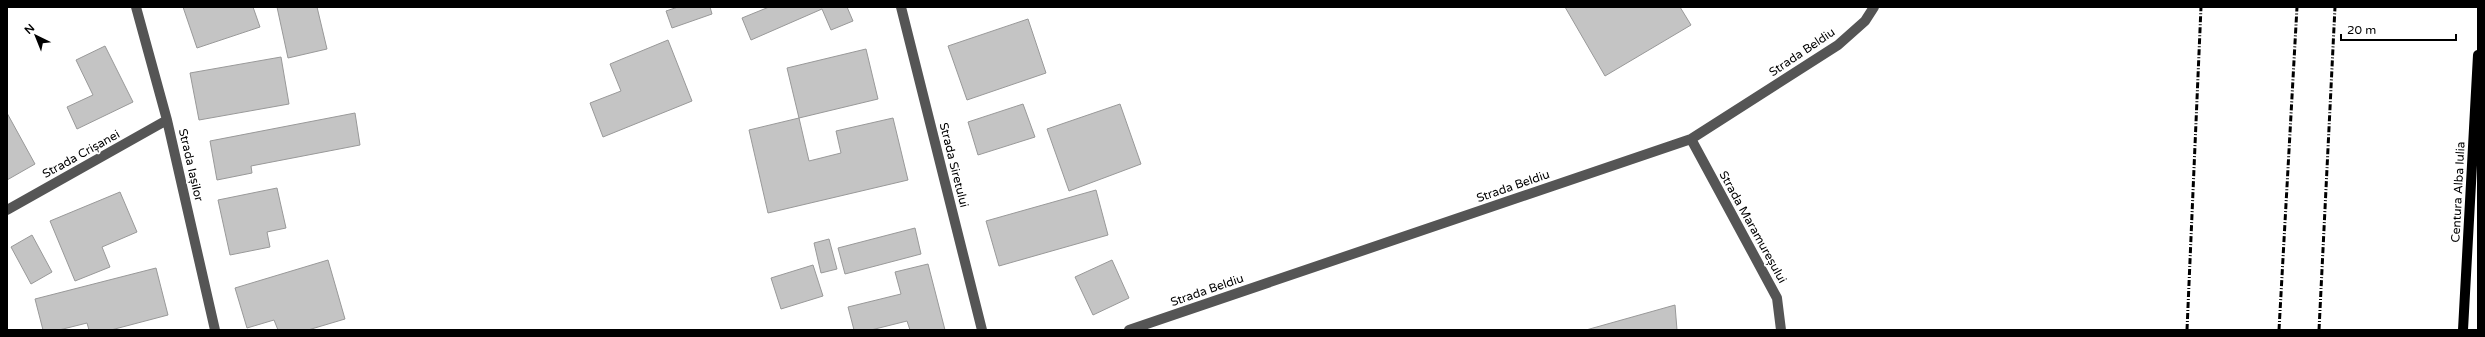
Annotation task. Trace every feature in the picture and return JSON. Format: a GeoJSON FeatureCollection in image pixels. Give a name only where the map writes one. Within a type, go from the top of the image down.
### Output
{"type":"FeatureCollection","features":[{"type":"Feature","properties":{"kind":"main road","name":"Centura Alba Iulia"},"geometry":{"type":"LineString","coordinates":[[2463,330],[2478,55]]}},
{"type":"Feature","properties":{"kind":"street","name":"Strada Iașilor"},"geometry":{"type":"LineString","coordinates":[[136,7],[167,120],[215,330]]}},
{"type":"Feature","properties":{"kind":"street","name":"Strada Siretului"},"geometry":{"type":"LineString","coordinates":[[901,7],[982,330]]}},
{"type":"Feature","properties":{"kind":"street","name":"Strada Beldiu"},"geometry":{"type":"LineString","coordinates":[[1129,330],[1691,139],[1838,45],[1864,21],[1874,7]]}},
{"type":"Feature","properties":{"kind":"street","name":"Strada Crișanei"},"geometry":{"type":"LineString","coordinates":[[7,210],[167,120]]}},
{"type":"Feature","properties":{"kind":"street","name":"Strada Maramureșului"},"geometry":{"type":"LineString","coordinates":[[1691,139],[1777,298],[1781,330]]}},
{"type":"Feature","properties":{"kind":"building"},"geometry":{"type":"Polygon","coordinates":[[[183,7],[253,7],[260,27],[197,48],[183,7]]]}},
{"type":"Feature","properties":{"kind":"building"},"geometry":{"type":"Polygon","coordinates":[[[277,7],[317,7],[327,49],[288,58],[277,7]]]}},
{"type":"Feature","properties":{"kind":"building"},"geometry":{"type":"Polygon","coordinates":[[[678,7],[710,7],[712,14],[672,28],[666,11],[678,7]]]}},
{"type":"Feature","properties":{"kind":"building"},"geometry":{"type":"Polygon","coordinates":[[[769,7],[847,7],[853,21],[831,30],[822,9],[751,40],[742,18],[769,7]]]}},
{"type":"Feature","properties":{"kind":"building"},"geometry":{"type":"Polygon","coordinates":[[[1565,7],[1680,7],[1691,25],[1605,76],[1565,7]]]}},
{"type":"Feature","properties":{"kind":"building"},"geometry":{"type":"Polygon","coordinates":[[[1028,19],[1046,73],[967,100],[948,46],[1028,19]]]}},
{"type":"Feature","properties":{"kind":"building"},"geometry":{"type":"Polygon","coordinates":[[[668,40],[692,101],[603,137],[590,103],[621,91],[610,64],[668,40]]]}},
{"type":"Feature","properties":{"kind":"building"},"geometry":{"type":"Polygon","coordinates":[[[105,46],[133,102],[77,129],[67,107],[93,95],[76,60],[105,46]]]}},
{"type":"Feature","properties":{"kind":"building"},"geometry":{"type":"Polygon","coordinates":[[[866,49],[878,99],[799,118],[787,68],[866,49]]]}},
{"type":"Feature","properties":{"kind":"building"},"geometry":{"type":"Polygon","coordinates":[[[281,57],[289,104],[199,120],[190,73],[281,57]]]}},
{"type":"Feature","properties":{"kind":"building"},"geometry":{"type":"Polygon","coordinates":[[[1023,104],[1035,137],[978,155],[968,122],[1023,104]]]}},
{"type":"Feature","properties":{"kind":"building"},"geometry":{"type":"Polygon","coordinates":[[[1120,104],[1141,164],[1069,191],[1047,129],[1120,104]]]}},
{"type":"Feature","properties":{"kind":"building"},"geometry":{"type":"Polygon","coordinates":[[[7,113],[35,164],[7,180],[7,113]]]}},
{"type":"Feature","properties":{"kind":"building"},"geometry":{"type":"Polygon","coordinates":[[[355,113],[360,145],[251,166],[252,173],[217,180],[210,141],[355,113]]]}},
{"type":"Feature","properties":{"kind":"building"},"geometry":{"type":"Polygon","coordinates":[[[799,118],[809,161],[841,153],[836,131],[893,118],[908,180],[768,213],[749,130],[799,118]]]}},
{"type":"Feature","properties":{"kind":"building"},"geometry":{"type":"Polygon","coordinates":[[[277,188],[286,228],[267,232],[270,247],[230,255],[218,200],[277,188]]]}},
{"type":"Feature","properties":{"kind":"building"},"geometry":{"type":"Polygon","coordinates":[[[1096,190],[1108,235],[999,266],[986,221],[1096,190]]]}},
{"type":"Feature","properties":{"kind":"building"},"geometry":{"type":"Polygon","coordinates":[[[120,192],[137,232],[102,247],[110,267],[75,281],[50,221],[120,192]]]}},
{"type":"Feature","properties":{"kind":"building"},"geometry":{"type":"Polygon","coordinates":[[[915,228],[921,254],[845,274],[838,248],[915,228]]]}},
{"type":"Feature","properties":{"kind":"building"},"geometry":{"type":"Polygon","coordinates":[[[32,235],[52,272],[31,284],[11,247],[32,235]]]}},
{"type":"Feature","properties":{"kind":"building"},"geometry":{"type":"Polygon","coordinates":[[[829,239],[837,269],[821,273],[814,243],[829,239]]]}},
{"type":"Feature","properties":{"kind":"building"},"geometry":{"type":"Polygon","coordinates":[[[328,260],[345,319],[308,330],[278,330],[274,320],[247,328],[235,288],[328,260]]]}},
{"type":"Feature","properties":{"kind":"building"},"geometry":{"type":"Polygon","coordinates":[[[1112,260],[1129,298],[1093,315],[1075,277],[1112,260]]]}},
{"type":"Feature","properties":{"kind":"building"},"geometry":{"type":"Polygon","coordinates":[[[928,264],[945,330],[910,330],[907,321],[871,330],[854,330],[848,307],[901,294],[895,272],[928,264]]]}},
{"type":"Feature","properties":{"kind":"building"},"geometry":{"type":"Polygon","coordinates":[[[813,265],[823,296],[781,309],[771,278],[813,265]]]}},
{"type":"Feature","properties":{"kind":"building"},"geometry":{"type":"Polygon","coordinates":[[[156,268],[168,315],[111,330],[89,330],[87,323],[59,330],[43,330],[35,299],[156,268]]]}},
{"type":"Feature","properties":{"kind":"building"},"geometry":{"type":"Polygon","coordinates":[[[1675,305],[1677,330],[1586,330],[1675,305]]]}},
{"type":"Feature","properties":{"kind":"railway"},"geometry":{"type":"LineString","coordinates":[[2187,330],[2201,7]]}},
{"type":"Feature","properties":{"kind":"railway"},"geometry":{"type":"LineString","coordinates":[[2279,330],[2297,7]]}},
{"type":"Feature","properties":{"kind":"railway"},"geometry":{"type":"LineString","coordinates":[[2319,330],[2335,7]]}}]}
